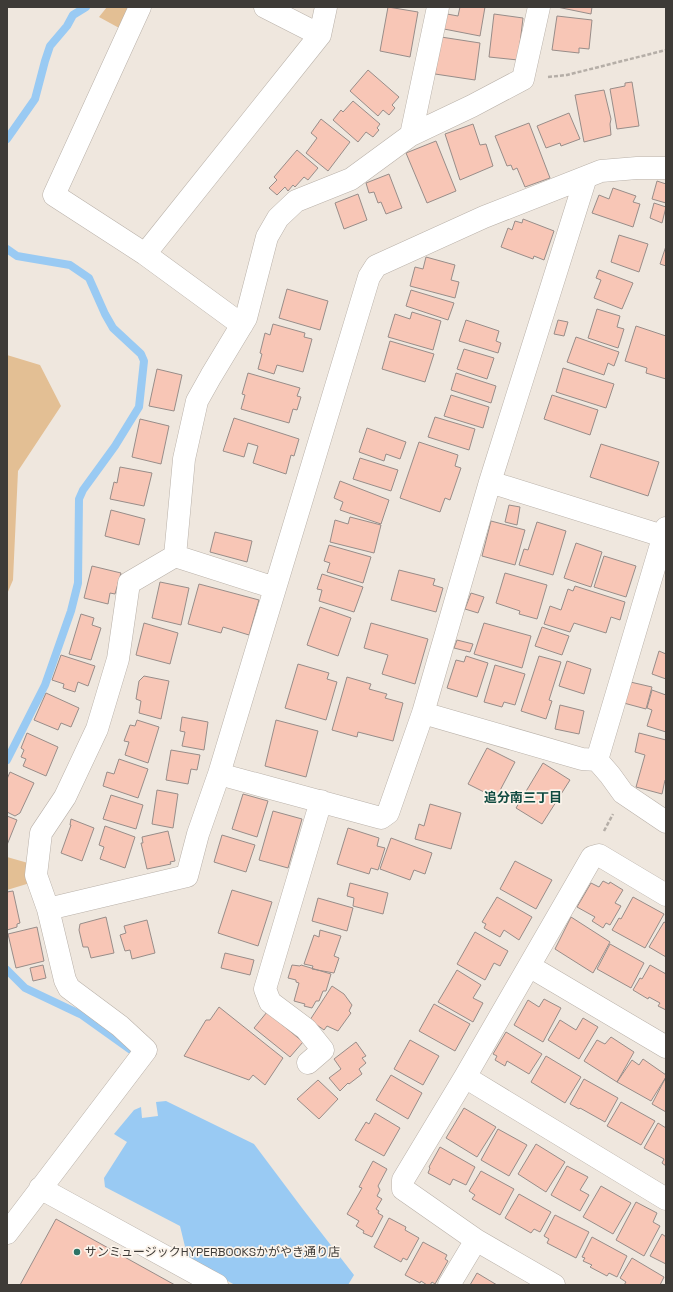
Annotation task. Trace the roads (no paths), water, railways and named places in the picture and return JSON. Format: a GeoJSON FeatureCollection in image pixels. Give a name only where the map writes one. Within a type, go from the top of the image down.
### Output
{"type":"FeatureCollection","features":[{"type":"Feature","properties":{"kind":"street"},"geometry":{"type":"LineString","coordinates":[[140,7],[54,195],[145,254],[242,326]]}},
{"type":"Feature","properties":{"kind":"street"},"geometry":{"type":"LineString","coordinates":[[265,7],[320,35]]}},
{"type":"Feature","properties":{"kind":"street"},"geometry":{"type":"LineString","coordinates":[[145,254],[320,35],[326,7]]}},
{"type":"Feature","properties":{"kind":"street"},"geometry":{"type":"LineString","coordinates":[[411,135],[438,7]]}},
{"type":"Feature","properties":{"kind":"street"},"geometry":{"type":"LineString","coordinates":[[175,556],[184,458],[197,401],[246,318],[267,237],[278,218],[296,201],[351,179],[411,135],[472,106],[523,79],[539,7]]}},
{"type":"Feature","properties":{"kind":"street"},"geometry":{"type":"LineString","coordinates":[[48,909],[187,876],[198,834],[219,774],[369,277],[376,266],[484,216],[586,176],[601,171],[637,168],[666,168]]}},
{"type":"Feature","properties":{"kind":"street"},"geometry":{"type":"LineString","coordinates":[[219,774],[381,818],[388,813],[423,713],[490,482],[586,176]]}},
{"type":"Feature","properties":{"kind":"street"},"geometry":{"type":"LineString","coordinates":[[490,482],[665,534],[597,760]]}},
{"type":"Feature","properties":{"kind":"street"},"geometry":{"type":"LineString","coordinates":[[7,1233],[146,1050],[120,1026],[69,988],[65,980],[48,909],[36,875],[41,833],[64,796],[97,729],[118,659],[129,583],[175,556],[275,588]]}},
{"type":"Feature","properties":{"kind":"street"},"geometry":{"type":"LineString","coordinates":[[423,713],[582,759],[597,760],[623,793],[666,822]]}},
{"type":"Feature","properties":{"kind":"street"},"geometry":{"type":"LineString","coordinates":[[308,1062],[323,1050],[306,1029],[270,1002],[265,989],[321,801]]}},
{"type":"Feature","properties":{"kind":"street"},"geometry":{"type":"LineString","coordinates":[[554,1285],[476,1240],[403,1189],[402,1180],[465,1077],[592,857],[599,855],[666,895]]}},
{"type":"Feature","properties":{"kind":"street"},"geometry":{"type":"LineString","coordinates":[[529,966],[666,1047]]}},
{"type":"Feature","properties":{"kind":"street"},"geometry":{"type":"LineString","coordinates":[[465,1077],[666,1199]]}},
{"type":"Feature","properties":{"kind":"street"},"geometry":{"type":"LineString","coordinates":[[40,1188],[217,1285]]}},
{"type":"Feature","properties":{"kind":"street"},"geometry":{"type":"LineString","coordinates":[[449,1285],[476,1240]]}},
{"type":"Feature","properties":{"kind":"water"},"geometry":{"type":"Polygon","coordinates":[[[166,1101],[254,1144],[354,1275],[348,1285],[235,1285],[188,1259],[180,1226],[105,1187],[104,1178],[127,1142],[114,1134],[134,1110],[141,1107],[142,1118],[158,1116],[156,1102],[166,1101]]]}},
{"type":"Feature","properties":{"kind":"waterway"},"geometry":{"type":"LineString","coordinates":[[7,139],[35,99],[50,46],[67,26],[73,15],[86,7]]}},
{"type":"Feature","properties":{"kind":"waterway"},"geometry":{"type":"LineString","coordinates":[[7,249],[17,256],[70,265],[89,278],[113,328],[141,354],[144,361],[139,407],[115,446],[83,490],[79,499],[78,583],[71,611],[45,685],[7,760]]}},
{"type":"Feature","properties":{"kind":"waterway"},"geometry":{"type":"LineString","coordinates":[[7,970],[25,988],[82,1015],[131,1050]]}},
{"type":"Feature","properties":{"kind":"place","name":"サンミュージックHYPERBOOKSかがやき通り店"},"geometry":{"type":"Point","coordinates":[77,1252]}},
{"type":"Feature","properties":{"kind":"district","name":"追分南三丁目"},"geometry":{"type":"Point","coordinates":[523,797]}}]}
